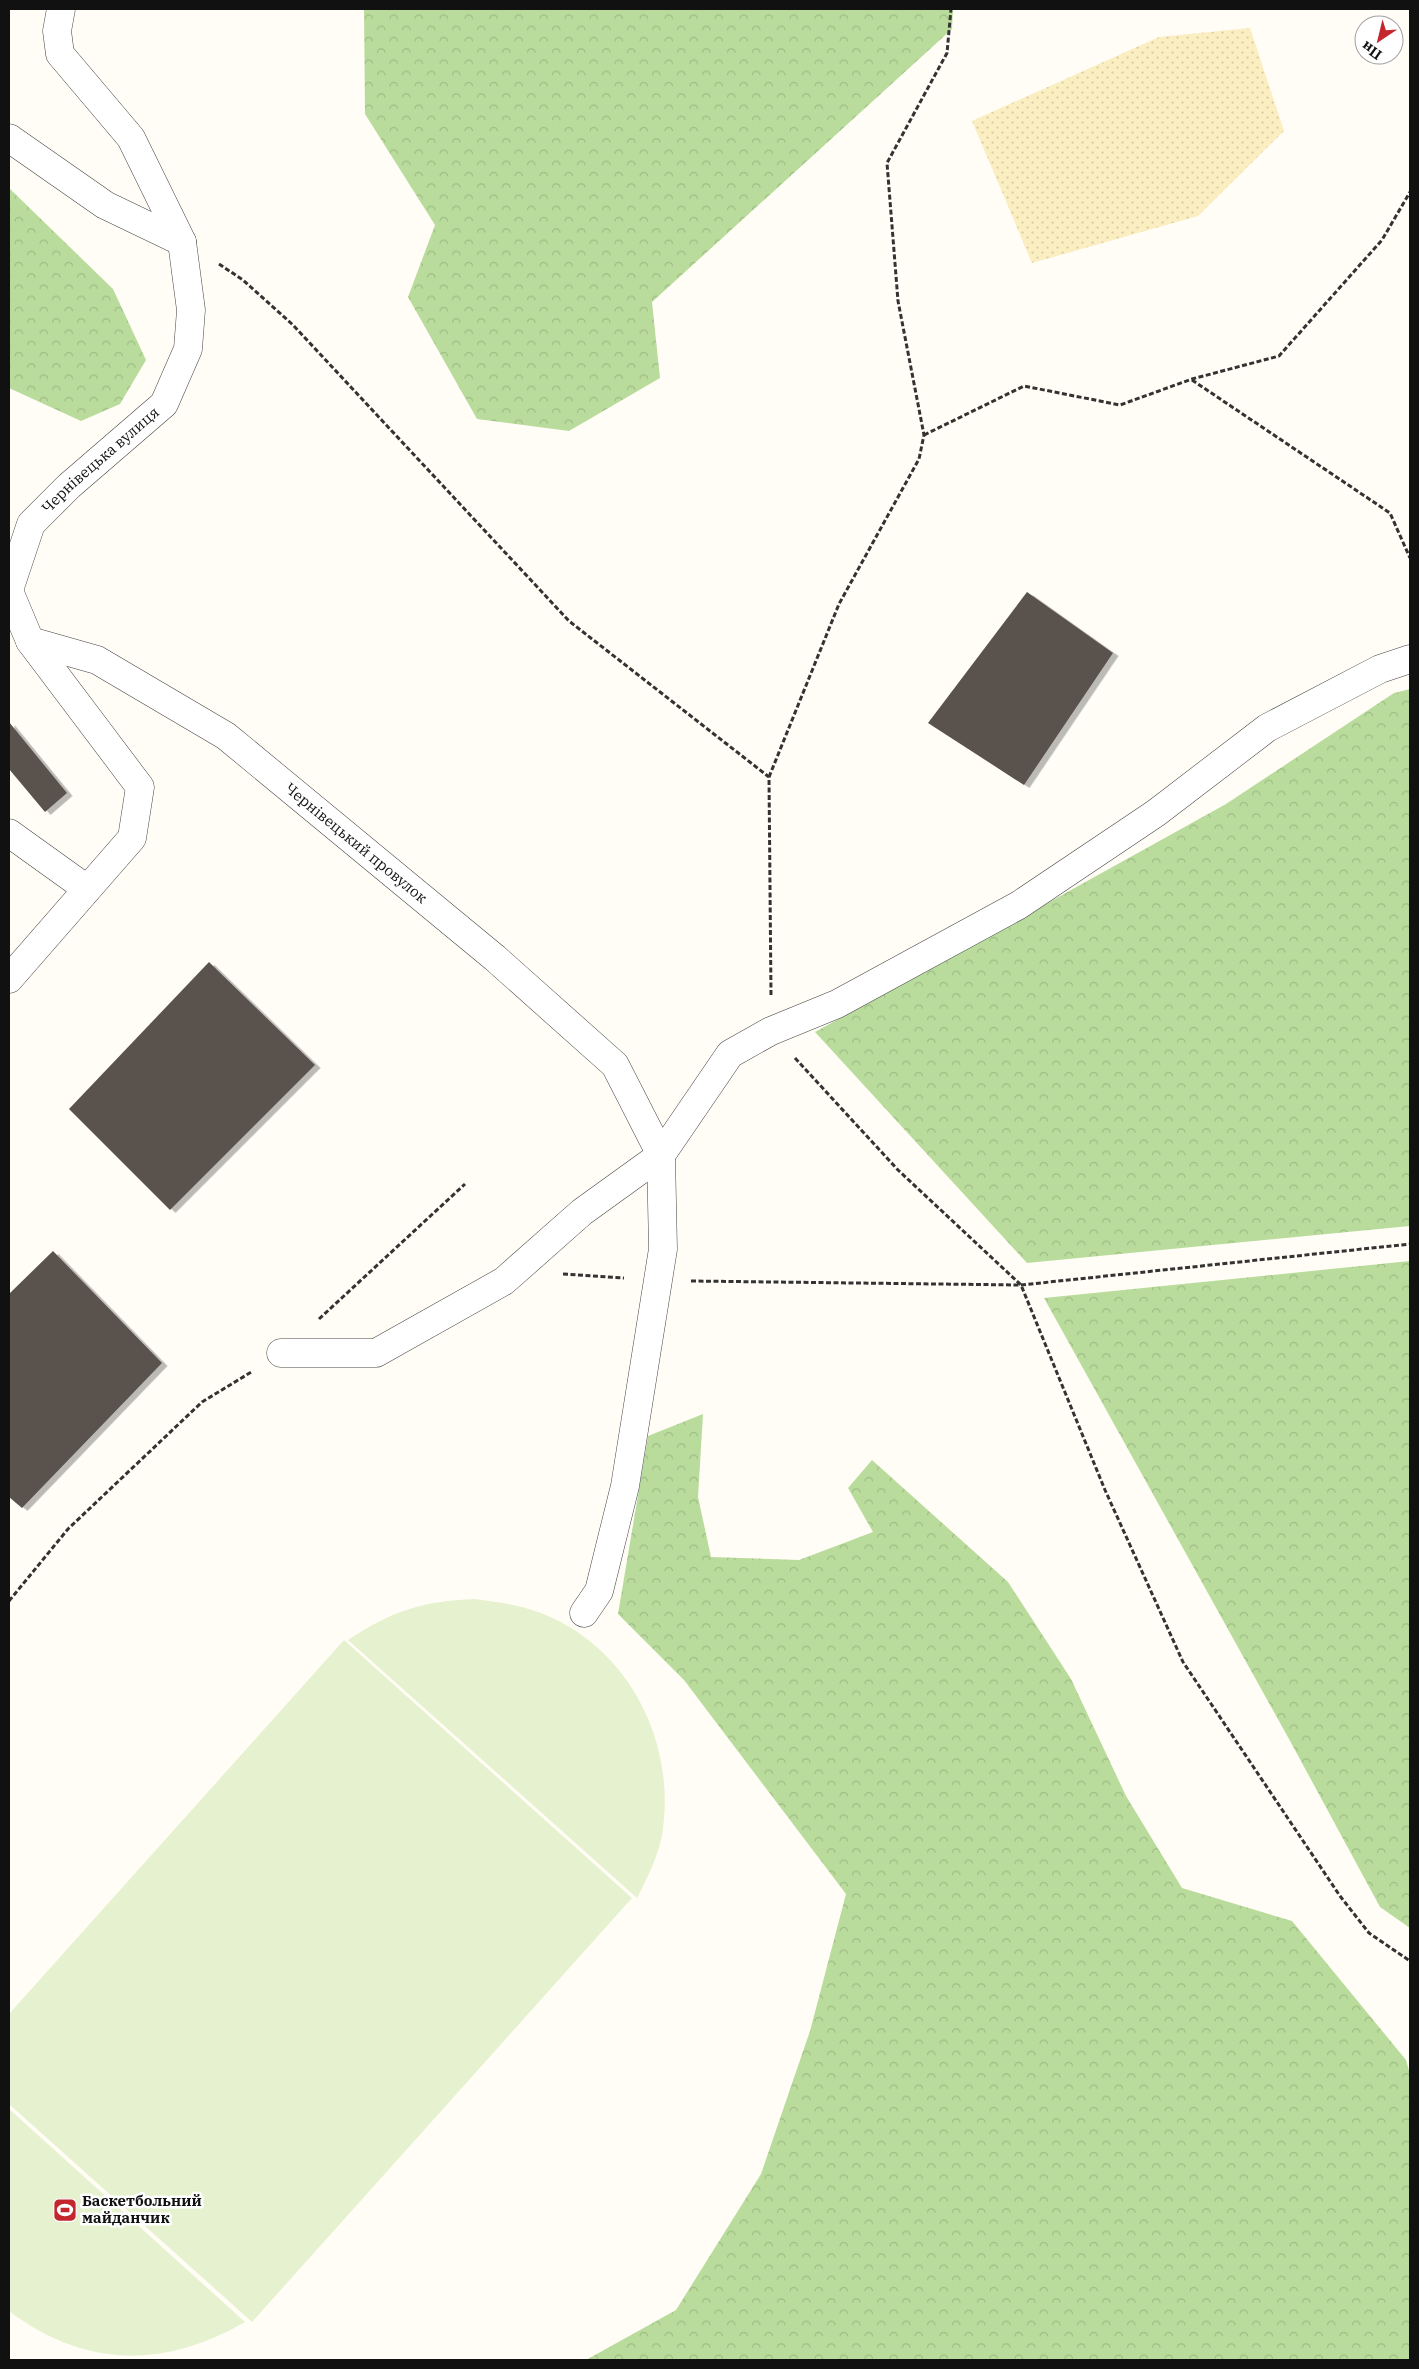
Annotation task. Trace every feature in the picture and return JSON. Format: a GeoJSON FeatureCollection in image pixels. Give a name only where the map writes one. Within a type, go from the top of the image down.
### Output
{"type":"FeatureCollection","features":[{"type":"Feature","properties":{"kind":"street","name":"Чернівецька вулиця"},"geometry":{"type":"LineString","coordinates":[[9,591],[32,524],[69,486],[164,404],[188,349],[191,310],[182,242],[131,138],[60,54],[57,31],[60,9]]}},
{"type":"Feature","properties":{"kind":"street"},"geometry":{"type":"LineString","coordinates":[[9,138],[105,206],[182,242]]}},
{"type":"Feature","properties":{"kind":"street"},"geometry":{"type":"LineString","coordinates":[[9,591],[30,641],[140,787],[132,838],[9,979]]}},
{"type":"Feature","properties":{"kind":"street","name":"Чернівецький провулок"},"geometry":{"type":"LineString","coordinates":[[30,641],[97,660],[226,736],[495,958],[615,1065],[661,1155]]}},
{"type":"Feature","properties":{"kind":"street"},"geometry":{"type":"LineString","coordinates":[[281,1353],[376,1353],[504,1281],[582,1212],[661,1155],[730,1054],[771,1031],[837,1004],[1018,905],[1156,813],[1267,728],[1380,669],[1410,659]]}},
{"type":"Feature","properties":{"kind":"street"},"geometry":{"type":"LineString","coordinates":[[9,833],[87,889]]}},
{"type":"Feature","properties":{"kind":"street"},"geometry":{"type":"LineString","coordinates":[[584,1613],[599,1591],[626,1486],[664,1249],[661,1155]]}},
{"type":"Feature","properties":{"kind":"path"},"geometry":{"type":"LineString","coordinates":[[951,9],[947,53],[887,163],[898,301],[924,435],[919,459],[839,604],[769,777],[771,1031],[898,1170],[1021,1285],[1105,1490],[1183,1662],[1340,1896],[1369,1933],[1410,1961]]}},
{"type":"Feature","properties":{"kind":"path"},"geometry":{"type":"LineString","coordinates":[[924,435],[1024,386],[1120,405],[1192,379],[1279,356],[1382,240],[1410,192]]}},
{"type":"Feature","properties":{"kind":"path"},"geometry":{"type":"LineString","coordinates":[[182,242],[243,280],[293,326],[569,620],[769,777]]}},
{"type":"Feature","properties":{"kind":"path"},"geometry":{"type":"LineString","coordinates":[[1192,379],[1390,513],[1410,558]]}},
{"type":"Feature","properties":{"kind":"path"},"geometry":{"type":"LineString","coordinates":[[9,1601],[68,1529],[202,1402],[281,1353],[465,1184]]}},
{"type":"Feature","properties":{"kind":"path"},"geometry":{"type":"LineString","coordinates":[[516,1270],[658,1281],[1021,1285],[1410,1244]]}},
{"type":"Feature","properties":{"kind":"green space"},"geometry":{"type":"Polygon","coordinates":[[[364,9],[953,9],[952,29],[652,302],[660,378],[569,431],[477,419],[408,297],[435,225],[365,114],[364,9]]]}},
{"type":"Feature","properties":{"kind":"green space"},"geometry":{"type":"Polygon","coordinates":[[[9,188],[113,289],[146,360],[120,404],[81,421],[9,388],[9,188]]]}},
{"type":"Feature","properties":{"kind":"green space"},"geometry":{"type":"Polygon","coordinates":[[[1410,689],[1410,1226],[1027,1263],[815,1032],[1226,804],[1394,693],[1410,689]]]}},
{"type":"Feature","properties":{"kind":"green space"},"geometry":{"type":"Polygon","coordinates":[[[1410,1261],[1410,1928],[1380,1907],[1044,1298],[1410,1261]]]}},
{"type":"Feature","properties":{"kind":"green space"},"geometry":{"type":"Polygon","coordinates":[[[703,1414],[698,1497],[711,1557],[799,1560],[873,1532],[848,1488],[872,1460],[1008,1582],[1071,1679],[1126,1796],[1182,1888],[1292,1921],[1406,2060],[1410,2074],[1410,2360],[586,2360],[676,2310],[761,2174],[810,2031],[846,1894],[684,1680],[618,1614],[648,1436],[703,1414]]]}},
{"type":"Feature","properties":{"kind":"green space"},"geometry":{"type":"Polygon","coordinates":[[[475,1599],[533,1610],[572,1629],[600,1650],[622,1674],[641,1703],[654,1734],[662,1766],[665,1800],[662,1835],[658,1851],[637,1898],[348,1640],[379,1622],[408,1609],[439,1602],[475,1599]]]}},
{"type":"Feature","properties":{"kind":"green space"},"geometry":{"type":"Polygon","coordinates":[[[344,1640],[632,1898],[252,2322],[9,2104],[9,2014],[344,1640]]]}},
{"type":"Feature","properties":{"kind":"green space","name":"Баскетбольний майданчик"},"geometry":{"type":"Polygon","coordinates":[[[9,2109],[245,2322],[215,2337],[185,2348],[155,2354],[125,2356],[96,2352],[66,2343],[37,2330],[9,2311],[9,2109]]]}},
{"type":"Feature","properties":{"kind":"sand"},"geometry":{"type":"Polygon","coordinates":[[[1250,28],[1284,131],[1198,216],[1032,263],[972,121],[1159,37],[1250,28]]]}},
{"type":"Feature","properties":{"kind":"building"},"geometry":{"type":"Polygon","coordinates":[[[1027,592],[1113,653],[1024,785],[928,723],[1027,592]]]}},
{"type":"Feature","properties":{"kind":"building"},"geometry":{"type":"Polygon","coordinates":[[[9,722],[67,793],[45,812],[9,769],[9,722]]]}},
{"type":"Feature","properties":{"kind":"building"},"geometry":{"type":"Polygon","coordinates":[[[209,962],[315,1065],[170,1210],[69,1109],[209,962]]]}},
{"type":"Feature","properties":{"kind":"building"},"geometry":{"type":"Polygon","coordinates":[[[53,1251],[162,1363],[22,1508],[9,1497],[9,1294],[53,1251]]]}},
{"type":"Feature","properties":{"kind":"place","name":"Баскетбольний майданчик"},"geometry":{"type":"Point","coordinates":[65,2210]}}]}
